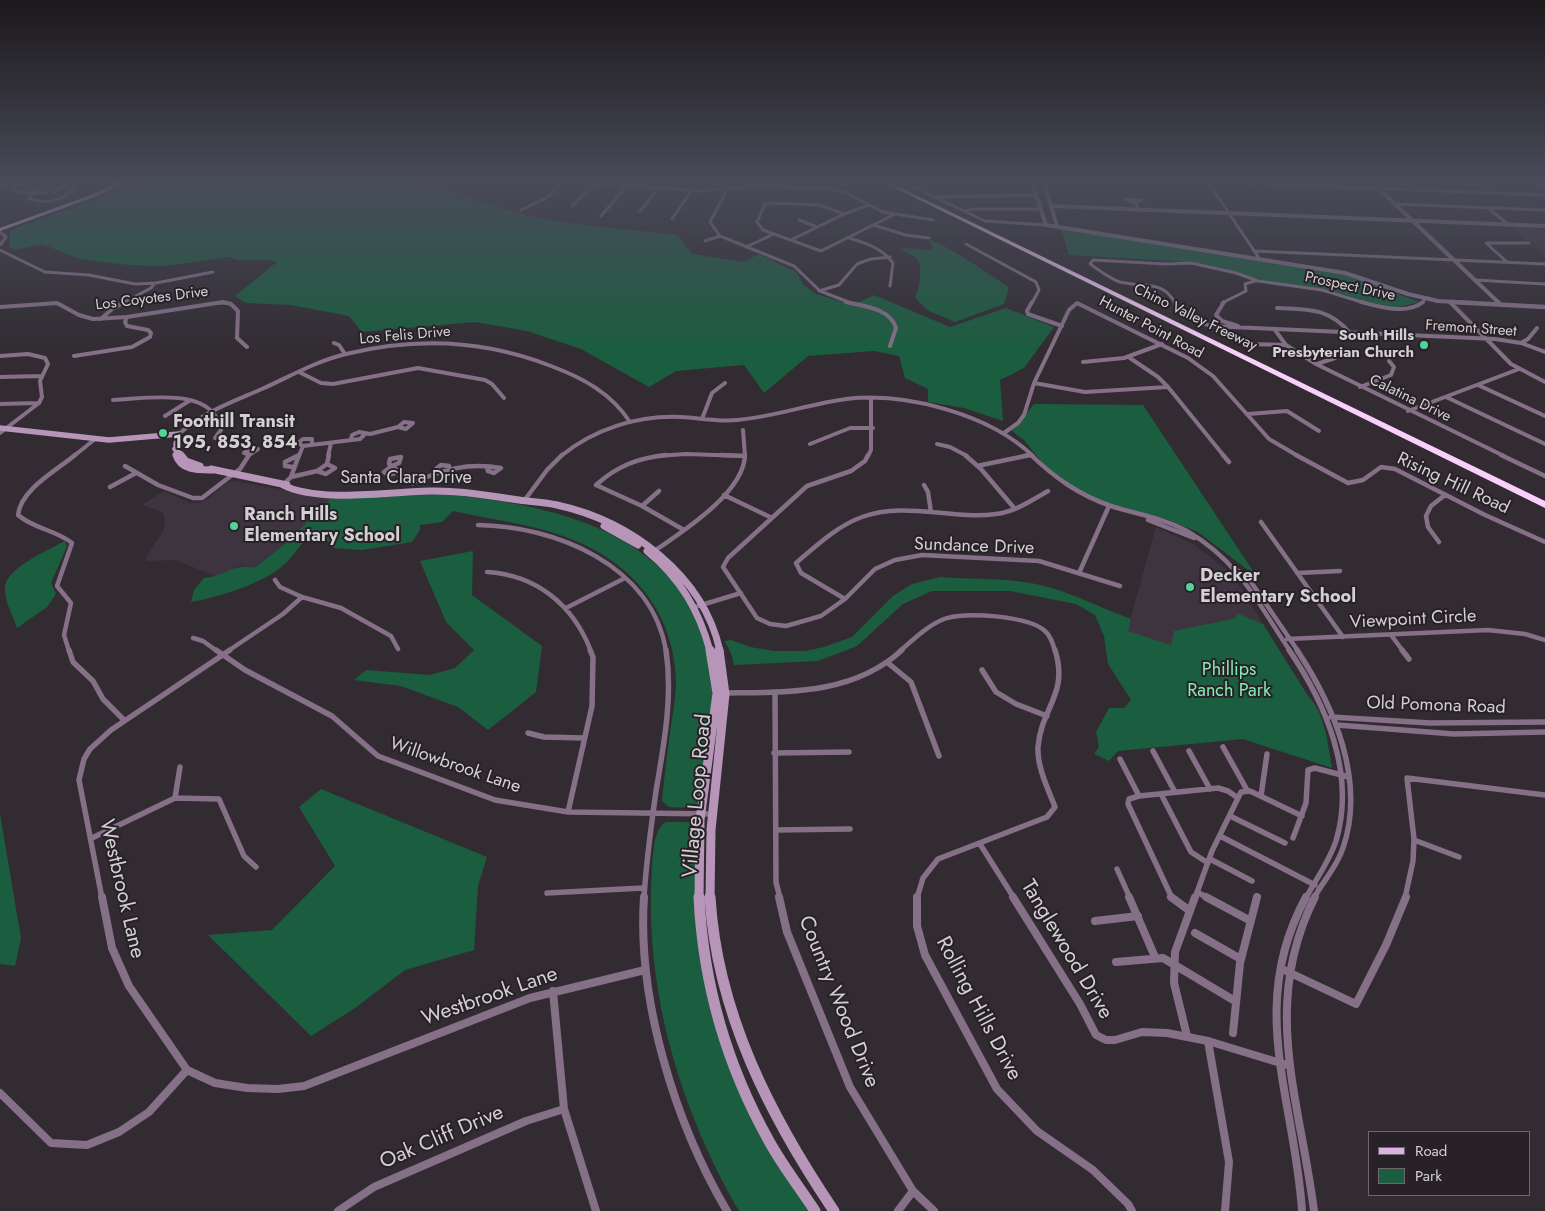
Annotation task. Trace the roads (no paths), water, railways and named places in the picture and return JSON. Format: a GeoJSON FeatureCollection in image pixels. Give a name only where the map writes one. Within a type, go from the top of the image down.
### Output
{"type":"FeatureCollection","features":[{"type":"Feature","properties":{"kind":"highway","name":"Chino Valley Freeway"},"geometry":{"type":"LineString","coordinates":[[1001,239],[1545,505]]}},
{"type":"Feature","properties":{"kind":"highway","name":"Chino Valley Freeway"},"geometry":{"type":"LineString","coordinates":[[1010,239],[1545,497]]}},
{"type":"Feature","properties":{"kind":"main road"},"geometry":{"type":"LineString","coordinates":[[2,430],[95,439],[128,439],[179,434]]}},
{"type":"Feature","properties":{"kind":"main road","name":"Santa Clara Drive"},"geometry":{"type":"LineString","coordinates":[[179,434],[174,454],[176,460],[188,467],[203,471],[213,470],[283,485],[306,492],[358,495],[411,492],[467,492],[524,501]]}},
{"type":"Feature","properties":{"kind":"main road","name":"Village Loop Road"},"geometry":{"type":"LineString","coordinates":[[524,501],[558,506],[595,517],[622,529],[672,566],[699,605],[721,693],[706,815],[698,861],[701,940],[708,980],[717,1016],[733,1063],[769,1141],[815,1211]]}},
{"type":"Feature","properties":{"kind":"main road","name":"Village Loop Road"},"geometry":{"type":"LineString","coordinates":[[706,815],[709,888],[714,934],[721,977],[735,1029],[756,1080],[781,1130],[834,1211]]}},
{"type":"Feature","properties":{"kind":"street"},"geometry":{"type":"LineString","coordinates":[[705,240],[711,239]]}},
{"type":"Feature","properties":{"kind":"street"},"geometry":{"type":"LineString","coordinates":[[726,239],[802,270],[812,286],[819,291],[836,298],[876,309],[892,318],[897,333],[890,346]]}},
{"type":"Feature","properties":{"kind":"street"},"geometry":{"type":"LineString","coordinates":[[746,247],[764,239]]}},
{"type":"Feature","properties":{"kind":"street"},"geometry":{"type":"LineString","coordinates":[[787,239],[821,250],[848,239]]}},
{"type":"Feature","properties":{"kind":"street"},"geometry":{"type":"LineString","coordinates":[[851,239],[877,247],[890,257],[893,262],[890,286]]}},
{"type":"Feature","properties":{"kind":"street"},"geometry":{"type":"LineString","coordinates":[[1136,239],[1345,273],[1425,299],[1545,307]]}},
{"type":"Feature","properties":{"kind":"street"},"geometry":{"type":"LineString","coordinates":[[1246,239],[1259,258]]}},
{"type":"Feature","properties":{"kind":"street"},"geometry":{"type":"LineString","coordinates":[[1431,239],[1501,305]]}},
{"type":"Feature","properties":{"kind":"street"},"geometry":{"type":"LineString","coordinates":[[1507,262],[1486,243],[1528,243]]}},
{"type":"Feature","properties":{"kind":"street"},"geometry":{"type":"LineString","coordinates":[[966,244],[1036,282],[1040,290],[1027,311],[1028,314],[1062,326],[1034,383],[1024,415],[1018,423],[1004,433]]}},
{"type":"Feature","properties":{"kind":"street"},"geometry":{"type":"LineString","coordinates":[[0,250],[45,272],[89,275],[135,284],[156,283],[212,272]]}},
{"type":"Feature","properties":{"kind":"street"},"geometry":{"type":"LineString","coordinates":[[1254,250],[1545,264]]}},
{"type":"Feature","properties":{"kind":"street"},"geometry":{"type":"LineString","coordinates":[[819,291],[839,285],[857,264],[871,259],[890,257]]}},
{"type":"Feature","properties":{"kind":"street","name":"Prospect Drive"},"geometry":{"type":"LineString","coordinates":[[1186,317],[1181,314],[1168,290],[1113,280],[1094,268],[1090,262],[1104,259],[1166,264],[1191,263],[1236,273],[1255,281],[1322,290],[1382,308],[1397,309],[1421,304],[1425,299]]}},
{"type":"Feature","properties":{"kind":"street"},"geometry":{"type":"LineString","coordinates":[[1475,280],[1545,284]]}},
{"type":"Feature","properties":{"kind":"street"},"geometry":{"type":"LineString","coordinates":[[1250,329],[1222,321],[1216,315],[1222,302],[1246,291],[1245,284],[1255,281]]}},
{"type":"Feature","properties":{"kind":"street"},"geometry":{"type":"LineString","coordinates":[[101,319],[112,309],[151,288],[156,283]]}},
{"type":"Feature","properties":{"kind":"street","name":"Los Coyotes Drive"},"geometry":{"type":"LineString","coordinates":[[0,307],[57,303],[86,318],[101,319],[127,317],[211,302],[231,304],[238,311],[237,338],[247,347]]}},
{"type":"Feature","properties":{"kind":"street"},"geometry":{"type":"LineString","coordinates":[[1450,302],[1504,358],[1519,369],[1545,382]]}},
{"type":"Feature","properties":{"kind":"street","name":"Hunter Point Road"},"geometry":{"type":"LineString","coordinates":[[1062,326],[1069,310],[1077,303],[1188,358],[1213,376],[1268,438],[1283,449],[1351,485]]}},
{"type":"Feature","properties":{"kind":"street"},"geometry":{"type":"LineString","coordinates":[[1277,308],[1314,310],[1329,314],[1342,321],[1351,334]]}},
{"type":"Feature","properties":{"kind":"street"},"geometry":{"type":"LineString","coordinates":[[74,356],[132,347],[150,337],[151,333],[148,330],[127,326],[125,322],[127,317]]}},
{"type":"Feature","properties":{"kind":"street","name":"Fremont Street"},"geometry":{"type":"LineString","coordinates":[[1186,317],[1210,326],[1250,329],[1486,339],[1521,343],[1545,352]]}},
{"type":"Feature","properties":{"kind":"street"},"geometry":{"type":"LineString","coordinates":[[1521,343],[1528,339],[1537,328]]}},
{"type":"Feature","properties":{"kind":"street","name":"Calatina Drive"},"geometry":{"type":"LineString","coordinates":[[1275,330],[1286,346],[1316,364],[1408,411],[1545,476]]}},
{"type":"Feature","properties":{"kind":"street"},"geometry":{"type":"LineString","coordinates":[[1527,345],[1528,339]]}},
{"type":"Feature","properties":{"kind":"street","name":"Los Felis Drive"},"geometry":{"type":"LineString","coordinates":[[179,434],[187,426],[211,410],[345,354],[440,341],[466,342],[501,349],[542,361],[588,381],[619,404],[630,422]]}},
{"type":"Feature","properties":{"kind":"street"},"geometry":{"type":"LineString","coordinates":[[334,343],[339,345],[345,354]]}},
{"type":"Feature","properties":{"kind":"street"},"geometry":{"type":"LineString","coordinates":[[1084,362],[1107,362],[1130,358],[1162,344]]}},
{"type":"Feature","properties":{"kind":"street"},"geometry":{"type":"LineString","coordinates":[[1249,344],[1286,346]]}},
{"type":"Feature","properties":{"kind":"street"},"geometry":{"type":"LineString","coordinates":[[0,356],[22,354],[45,358],[48,364],[42,376],[40,384],[42,397],[38,403],[2,430]]}},
{"type":"Feature","properties":{"kind":"street"},"geometry":{"type":"LineString","coordinates":[[1130,358],[1158,377],[1168,387],[1229,462]]}},
{"type":"Feature","properties":{"kind":"street"},"geometry":{"type":"LineString","coordinates":[[1316,364],[1335,358]]}},
{"type":"Feature","properties":{"kind":"street"},"geometry":{"type":"LineString","coordinates":[[1360,387],[1391,375],[1394,367],[1390,361]]}},
{"type":"Feature","properties":{"kind":"street"},"geometry":{"type":"LineString","coordinates":[[299,372],[321,383],[333,384],[387,371],[418,368],[485,380],[492,384],[504,398]]}},
{"type":"Feature","properties":{"kind":"street"},"geometry":{"type":"LineString","coordinates":[[1408,411],[1519,369]]}},
{"type":"Feature","properties":{"kind":"street"},"geometry":{"type":"LineString","coordinates":[[0,377],[42,376]]}},
{"type":"Feature","properties":{"kind":"street"},"geometry":{"type":"LineString","coordinates":[[702,419],[712,393],[725,383]]}},
{"type":"Feature","properties":{"kind":"street"},"geometry":{"type":"LineString","coordinates":[[1034,383],[1071,392],[1168,387]]}},
{"type":"Feature","properties":{"kind":"street"},"geometry":{"type":"LineString","coordinates":[[1478,385],[1545,416]]}},
{"type":"Feature","properties":{"kind":"street"},"geometry":{"type":"LineString","coordinates":[[113,400],[164,397],[200,404],[211,410],[219,419],[222,426],[215,438]]}},
{"type":"Feature","properties":{"kind":"street"},"geometry":{"type":"LineString","coordinates":[[524,501],[545,472],[564,454],[602,432],[630,422],[667,417],[742,420],[823,402],[872,398],[952,412],[983,422],[1004,433],[1030,455],[1041,469],[1061,486],[1108,507],[1196,539],[1249,579],[1319,687],[1330,717],[1340,774],[1340,810],[1337,833],[1331,853],[1316,886],[1292,927],[1276,1004],[1276,1062],[1299,1177],[1302,1211]]}},
{"type":"Feature","properties":{"kind":"street"},"geometry":{"type":"LineString","coordinates":[[699,605],[741,593],[723,567],[728,558],[807,486],[851,471],[865,461],[872,450],[872,398]]}},
{"type":"Feature","properties":{"kind":"street"},"geometry":{"type":"LineString","coordinates":[[1446,398],[1545,444]]}},
{"type":"Feature","properties":{"kind":"street"},"geometry":{"type":"LineString","coordinates":[[165,416],[189,401]]}},
{"type":"Feature","properties":{"kind":"street"},"geometry":{"type":"LineString","coordinates":[[0,404],[38,403]]}},
{"type":"Feature","properties":{"kind":"street"},"geometry":{"type":"LineString","coordinates":[[1248,414],[1287,411],[1319,431]]}},
{"type":"Feature","properties":{"kind":"street"},"geometry":{"type":"LineString","coordinates":[[351,439],[352,435],[356,432],[365,434],[398,427]]}},
{"type":"Feature","properties":{"kind":"street"},"geometry":{"type":"LineString","coordinates":[[810,444],[850,428],[873,428]]}},
{"type":"Feature","properties":{"kind":"street"},"geometry":{"type":"LineString","coordinates":[[652,552],[684,530],[724,495],[743,470],[745,456],[743,430]]}},
{"type":"Feature","properties":{"kind":"street"},"geometry":{"type":"LineString","coordinates":[[291,477],[297,456],[303,446],[312,443],[331,443],[360,439],[365,434]]}},
{"type":"Feature","properties":{"kind":"street"},"geometry":{"type":"LineString","coordinates":[[95,439],[26,495],[19,506],[18,515],[25,523],[65,536],[72,543],[57,586],[71,603],[64,635],[73,662],[93,682],[103,699],[124,720]]}},
{"type":"Feature","properties":{"kind":"street"},"geometry":{"type":"LineString","coordinates":[[327,464],[331,443]]}},
{"type":"Feature","properties":{"kind":"street"},"geometry":{"type":"LineString","coordinates":[[937,444],[950,446],[966,454],[1015,509]]}},
{"type":"Feature","properties":{"kind":"street"},"geometry":{"type":"LineString","coordinates":[[684,530],[642,506],[596,485],[620,467],[646,458],[674,454],[745,456]]}},
{"type":"Feature","properties":{"kind":"street"},"geometry":{"type":"LineString","coordinates":[[125,466],[171,490],[193,498],[202,498],[232,475],[249,455]]}},
{"type":"Feature","properties":{"kind":"street"},"geometry":{"type":"LineString","coordinates":[[978,466],[1030,455]]}},
{"type":"Feature","properties":{"kind":"street"},"geometry":{"type":"LineString","coordinates":[[293,467],[284,464],[290,458],[297,456]]}},
{"type":"Feature","properties":{"kind":"street"},"geometry":{"type":"LineString","coordinates":[[283,485],[291,477],[317,471],[326,474],[334,470],[334,466],[327,464],[320,467],[317,471]]}},
{"type":"Feature","properties":{"kind":"street"},"geometry":{"type":"LineString","coordinates":[[398,472],[391,475],[384,474],[385,469],[393,465],[398,472],[410,478],[412,483],[411,492]]}},
{"type":"Feature","properties":{"kind":"street"},"geometry":{"type":"LineString","coordinates":[[437,472],[436,469],[441,465],[449,466],[450,468],[487,468]]}},
{"type":"Feature","properties":{"kind":"street","name":"Rising Hill Road"},"geometry":{"type":"LineString","coordinates":[[1351,485],[1357,484],[1380,467],[1387,466],[1545,542]]}},
{"type":"Feature","properties":{"kind":"street"},"geometry":{"type":"LineString","coordinates":[[412,483],[437,472],[444,472],[450,468]]}},
{"type":"Feature","properties":{"kind":"street"},"geometry":{"type":"LineString","coordinates":[[110,487],[136,473]]}},
{"type":"Feature","properties":{"kind":"street"},"geometry":{"type":"LineString","coordinates":[[924,485],[928,492],[931,512]]}},
{"type":"Feature","properties":{"kind":"street"},"geometry":{"type":"LineString","coordinates":[[642,506],[659,491]]}},
{"type":"Feature","properties":{"kind":"street"},"geometry":{"type":"LineString","coordinates":[[845,599],[801,572],[796,563],[841,527],[864,516],[892,511],[995,514],[1015,509],[1048,491]]}},
{"type":"Feature","properties":{"kind":"street"},"geometry":{"type":"LineString","coordinates":[[724,495],[772,518]]}},
{"type":"Feature","properties":{"kind":"street"},"geometry":{"type":"LineString","coordinates":[[1438,542],[1428,529],[1424,516],[1426,510],[1445,495]]}},
{"type":"Feature","properties":{"kind":"street"},"geometry":{"type":"LineString","coordinates":[[1079,573],[1108,507]]}},
{"type":"Feature","properties":{"kind":"street"},"geometry":{"type":"LineString","coordinates":[[1261,522],[1343,637]]}},
{"type":"Feature","properties":{"kind":"street"},"geometry":{"type":"LineString","coordinates":[[478,524],[495,524],[534,531],[573,543],[609,563],[625,578],[649,608],[666,645],[669,698],[643,888],[646,970],[663,1056],[687,1130],[727,1211]]}},
{"type":"Feature","properties":{"kind":"street","name":"Sundance Drive"},"geometry":{"type":"LineString","coordinates":[[741,593],[757,618],[770,624],[786,626],[821,616],[845,599],[876,570],[895,560],[922,555],[1021,559],[1079,573],[1120,586]]}},
{"type":"Feature","properties":{"kind":"street"},"geometry":{"type":"LineString","coordinates":[[1236,569],[1330,717],[1337,725],[1344,748],[1349,777],[1347,839],[1340,857],[1316,886],[1291,973],[1286,1014],[1286,1065],[1311,1179],[1314,1211]]}},
{"type":"Feature","properties":{"kind":"street"},"geometry":{"type":"LineString","coordinates":[[487,572],[504,573],[520,578],[551,593],[566,608],[583,631],[593,657],[592,706],[583,738],[568,812]]}},
{"type":"Feature","properties":{"kind":"street"},"geometry":{"type":"LineString","coordinates":[[1298,573],[1340,572]]}},
{"type":"Feature","properties":{"kind":"street"},"geometry":{"type":"LineString","coordinates":[[566,608],[625,578]]}},
{"type":"Feature","properties":{"kind":"street"},"geometry":{"type":"LineString","coordinates":[[275,580],[280,587],[302,597],[341,608],[391,636],[398,649]]}},
{"type":"Feature","properties":{"kind":"street","name":"Westbrook Lane"},"geometry":{"type":"LineString","coordinates":[[302,597],[283,614],[124,720],[90,750],[80,769],[80,790],[92,838],[112,948],[129,986],[187,1070],[215,1083],[247,1088],[278,1089],[304,1086],[514,1004],[553,991],[646,970]]}},
{"type":"Feature","properties":{"kind":"street"},"geometry":{"type":"LineString","coordinates":[[721,693],[820,689],[855,680],[888,663],[920,631],[945,618],[971,614],[1035,624],[1047,631],[1059,666],[1059,688],[1046,716],[1016,704],[996,692],[982,670]]}},
{"type":"Feature","properties":{"kind":"street","name":"Viewpoint Circle"},"geometry":{"type":"LineString","coordinates":[[1281,639],[1505,631],[1545,640]]}},
{"type":"Feature","properties":{"kind":"street"},"geometry":{"type":"LineString","coordinates":[[1391,635],[1409,658]]}},
{"type":"Feature","properties":{"kind":"street","name":"Willowbrook Lane"},"geometry":{"type":"LineString","coordinates":[[193,638],[203,641],[245,670],[332,716],[378,756],[495,800],[533,808],[568,812],[706,815]]}},
{"type":"Feature","properties":{"kind":"street"},"geometry":{"type":"LineString","coordinates":[[888,663],[911,682],[939,756]]}},
{"type":"Feature","properties":{"kind":"street","name":"Country Wood Drive"},"geometry":{"type":"LineString","coordinates":[[775,692],[776,882],[787,932],[850,1087],[913,1190],[934,1211]]}},
{"type":"Feature","properties":{"kind":"street","name":"Rolling Hills Drive"},"geometry":{"type":"LineString","coordinates":[[1046,716],[1038,749],[1044,778],[1054,807],[1047,817],[938,859],[924,878],[916,901],[917,926],[925,955],[997,1089],[1037,1131],[1093,1170],[1128,1204],[1132,1211]]}},
{"type":"Feature","properties":{"kind":"street","name":"Old Pomona Road"},"geometry":{"type":"LineString","coordinates":[[1330,717],[1430,723],[1545,722]]}},
{"type":"Feature","properties":{"kind":"street","name":"Old Pomona Road"},"geometry":{"type":"LineString","coordinates":[[1337,725],[1454,734],[1545,732]]}},
{"type":"Feature","properties":{"kind":"street"},"geometry":{"type":"LineString","coordinates":[[528,733],[544,737],[583,738]]}},
{"type":"Feature","properties":{"kind":"street"},"geometry":{"type":"LineString","coordinates":[[1223,747],[1246,790],[1302,816]]}},
{"type":"Feature","properties":{"kind":"street"},"geometry":{"type":"LineString","coordinates":[[1153,751],[1175,792]]}},
{"type":"Feature","properties":{"kind":"street"},"geometry":{"type":"LineString","coordinates":[[1190,751],[1210,788]]}},
{"type":"Feature","properties":{"kind":"street"},"geometry":{"type":"LineString","coordinates":[[774,753],[849,752]]}},
{"type":"Feature","properties":{"kind":"street"},"geometry":{"type":"LineString","coordinates":[[1261,796],[1267,754]]}},
{"type":"Feature","properties":{"kind":"street"},"geometry":{"type":"LineString","coordinates":[[1120,759],[1139,796]]}},
{"type":"Feature","properties":{"kind":"street"},"geometry":{"type":"LineString","coordinates":[[175,798],[180,768]]}},
{"type":"Feature","properties":{"kind":"street"},"geometry":{"type":"LineString","coordinates":[[1293,838],[1306,803],[1308,770],[1315,768],[1349,777]]}},
{"type":"Feature","properties":{"kind":"street"},"geometry":{"type":"LineString","coordinates":[[1282,969],[1356,1004],[1402,913],[1410,883],[1414,840],[1406,784],[1407,778],[1414,777],[1545,795]]}},
{"type":"Feature","properties":{"kind":"street"},"geometry":{"type":"LineString","coordinates":[[1190,911],[1171,897],[1128,804],[1129,799],[1139,796],[1210,788],[1223,789],[1238,798]]}},
{"type":"Feature","properties":{"kind":"street"},"geometry":{"type":"LineString","coordinates":[[1187,1036],[1174,982],[1174,963],[1177,945],[1220,836],[1238,798],[1242,791],[1246,790]]}},
{"type":"Feature","properties":{"kind":"street"},"geometry":{"type":"LineString","coordinates":[[1161,794],[1191,852],[1252,881]]}},
{"type":"Feature","properties":{"kind":"street"},"geometry":{"type":"LineString","coordinates":[[92,838],[175,798],[219,799],[244,856],[256,867]]}},
{"type":"Feature","properties":{"kind":"street"},"geometry":{"type":"LineString","coordinates":[[1230,816],[1284,843]]}},
{"type":"Feature","properties":{"kind":"street"},"geometry":{"type":"LineString","coordinates":[[776,830],[850,829]]}},
{"type":"Feature","properties":{"kind":"street"},"geometry":{"type":"LineString","coordinates":[[1220,836],[1316,886]]}},
{"type":"Feature","properties":{"kind":"street"},"geometry":{"type":"LineString","coordinates":[[1414,840],[1459,857]]}},
{"type":"Feature","properties":{"kind":"street","name":"Tanglewood Drive"},"geometry":{"type":"LineString","coordinates":[[980,844],[1080,1004],[1096,1035],[1111,1041],[1142,1032],[1187,1036],[1286,1065]]}},
{"type":"Feature","properties":{"kind":"street"},"geometry":{"type":"LineString","coordinates":[[1117,869],[1155,957]]}},
{"type":"Feature","properties":{"kind":"street"},"geometry":{"type":"LineString","coordinates":[[547,894],[643,888]]}},
{"type":"Feature","properties":{"kind":"street"},"geometry":{"type":"LineString","coordinates":[[1197,892],[1249,920]]}},
{"type":"Feature","properties":{"kind":"street"},"geometry":{"type":"LineString","coordinates":[[1233,1033],[1234,1001],[1239,958],[1257,896]]}},
{"type":"Feature","properties":{"kind":"street"},"geometry":{"type":"LineString","coordinates":[[1094,921],[1138,916]]}},
{"type":"Feature","properties":{"kind":"street"},"geometry":{"type":"LineString","coordinates":[[1195,933],[1239,958]]}},
{"type":"Feature","properties":{"kind":"street"},"geometry":{"type":"LineString","coordinates":[[1116,962],[1155,957],[1163,958],[1234,1001]]}},
{"type":"Feature","properties":{"kind":"street"},"geometry":{"type":"LineString","coordinates":[[553,991],[564,1109],[596,1211]]}},
{"type":"Feature","properties":{"kind":"street"},"geometry":{"type":"LineString","coordinates":[[1208,1041],[1228,1162],[1225,1211]]}},
{"type":"Feature","properties":{"kind":"street"},"geometry":{"type":"LineString","coordinates":[[0,1093],[51,1143],[87,1145],[119,1132],[149,1112],[187,1070]]}},
{"type":"Feature","properties":{"kind":"street","name":"Oak Cliff Drive"},"geometry":{"type":"LineString","coordinates":[[338,1211],[374,1186],[526,1121],[564,1109]]}},
{"type":"Feature","properties":{"kind":"street"},"geometry":{"type":"LineString","coordinates":[[898,1211],[913,1190]]}},
{"type":"Feature","properties":{"kind":"place","name":"South Hills Presbyterian Church"},"geometry":{"type":"Point","coordinates":[1424,345]}},
{"type":"Feature","properties":{"kind":"place","name":"Foothill Transit 195, 853, 854"},"geometry":{"type":"Point","coordinates":[163,433]}},
{"type":"Feature","properties":{"kind":"place","name":"Ranch Hills Elementary School"},"geometry":{"type":"Point","coordinates":[234,526]}},
{"type":"Feature","properties":{"kind":"place","name":"Decker Elementary School"},"geometry":{"type":"Point","coordinates":[1190,587]}},
{"type":"Feature","properties":{"kind":"park label","name":"Phillips Ranch Park"},"geometry":{"type":"Point","coordinates":[1229,681]}}]}
